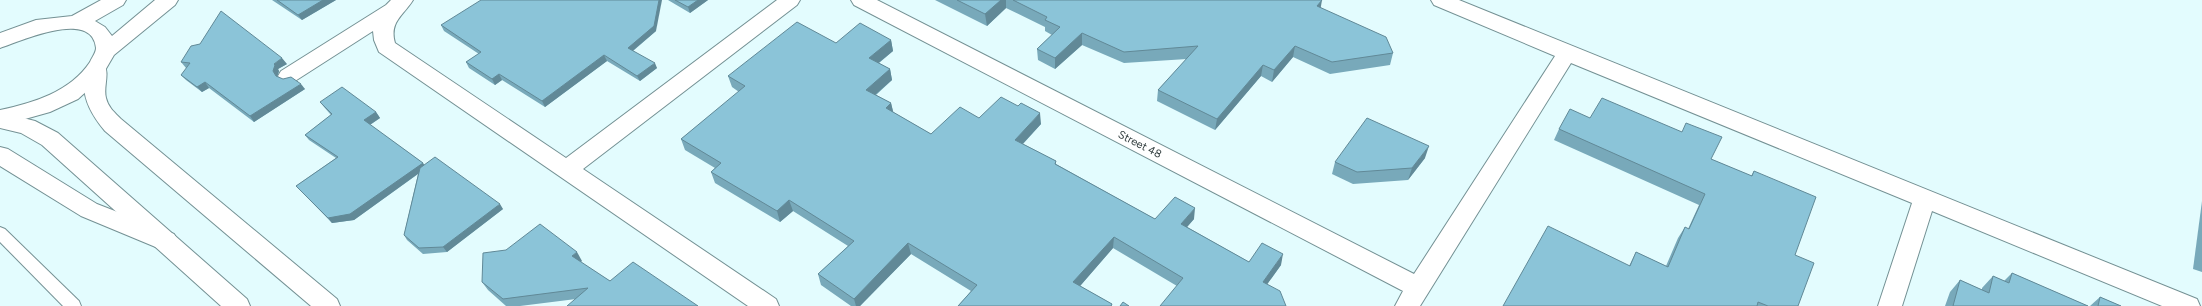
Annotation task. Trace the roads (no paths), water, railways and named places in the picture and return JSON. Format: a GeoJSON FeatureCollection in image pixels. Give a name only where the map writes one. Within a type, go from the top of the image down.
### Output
{"type":"FeatureCollection","features":[{"type":"Feature","properties":{"kind":"street"},"geometry":{"type":"LineString","coordinates":[[75,23],[116,0]]}},
{"type":"Feature","properties":{"kind":"street"},"geometry":{"type":"LineString","coordinates":[[0,119],[24,113],[53,102],[79,86],[101,60],[168,0]]}},
{"type":"Feature","properties":{"kind":"street"},"geometry":{"type":"LineString","coordinates":[[567,169],[790,0]]}},
{"type":"Feature","properties":{"kind":"street","name":"Street 48"},"geometry":{"type":"LineString","coordinates":[[861,0],[1413,297]]}},
{"type":"Feature","properties":{"kind":"street"},"geometry":{"type":"LineString","coordinates":[[1441,0],[1567,54],[2188,306]]}},
{"type":"Feature","properties":{"kind":"street"},"geometry":{"type":"LineString","coordinates":[[398,5],[384,23],[382,36],[386,47],[767,306]]}},
{"type":"Feature","properties":{"kind":"street"},"geometry":{"type":"LineString","coordinates":[[288,76],[398,5]]}},
{"type":"Feature","properties":{"kind":"street"},"geometry":{"type":"LineString","coordinates":[[0,41],[15,33],[46,24],[75,23],[93,27],[104,37],[101,60],[93,90],[99,109],[113,125],[328,306]]}},
{"type":"Feature","properties":{"kind":"street"},"geometry":{"type":"LineString","coordinates":[[1413,297],[1567,54]]}},
{"type":"Feature","properties":{"kind":"street"},"geometry":{"type":"LineString","coordinates":[[0,119],[27,127],[50,139],[238,306]]}},
{"type":"Feature","properties":{"kind":"street"},"geometry":{"type":"LineString","coordinates":[[0,155],[89,210],[110,220],[166,241]]}},
{"type":"Feature","properties":{"kind":"street"},"geometry":{"type":"LineString","coordinates":[[1890,306],[1925,198]]}},
{"type":"Feature","properties":{"kind":"lane"},"geometry":{"type":"LineString","coordinates":[[0,233],[73,306]]}}]}
